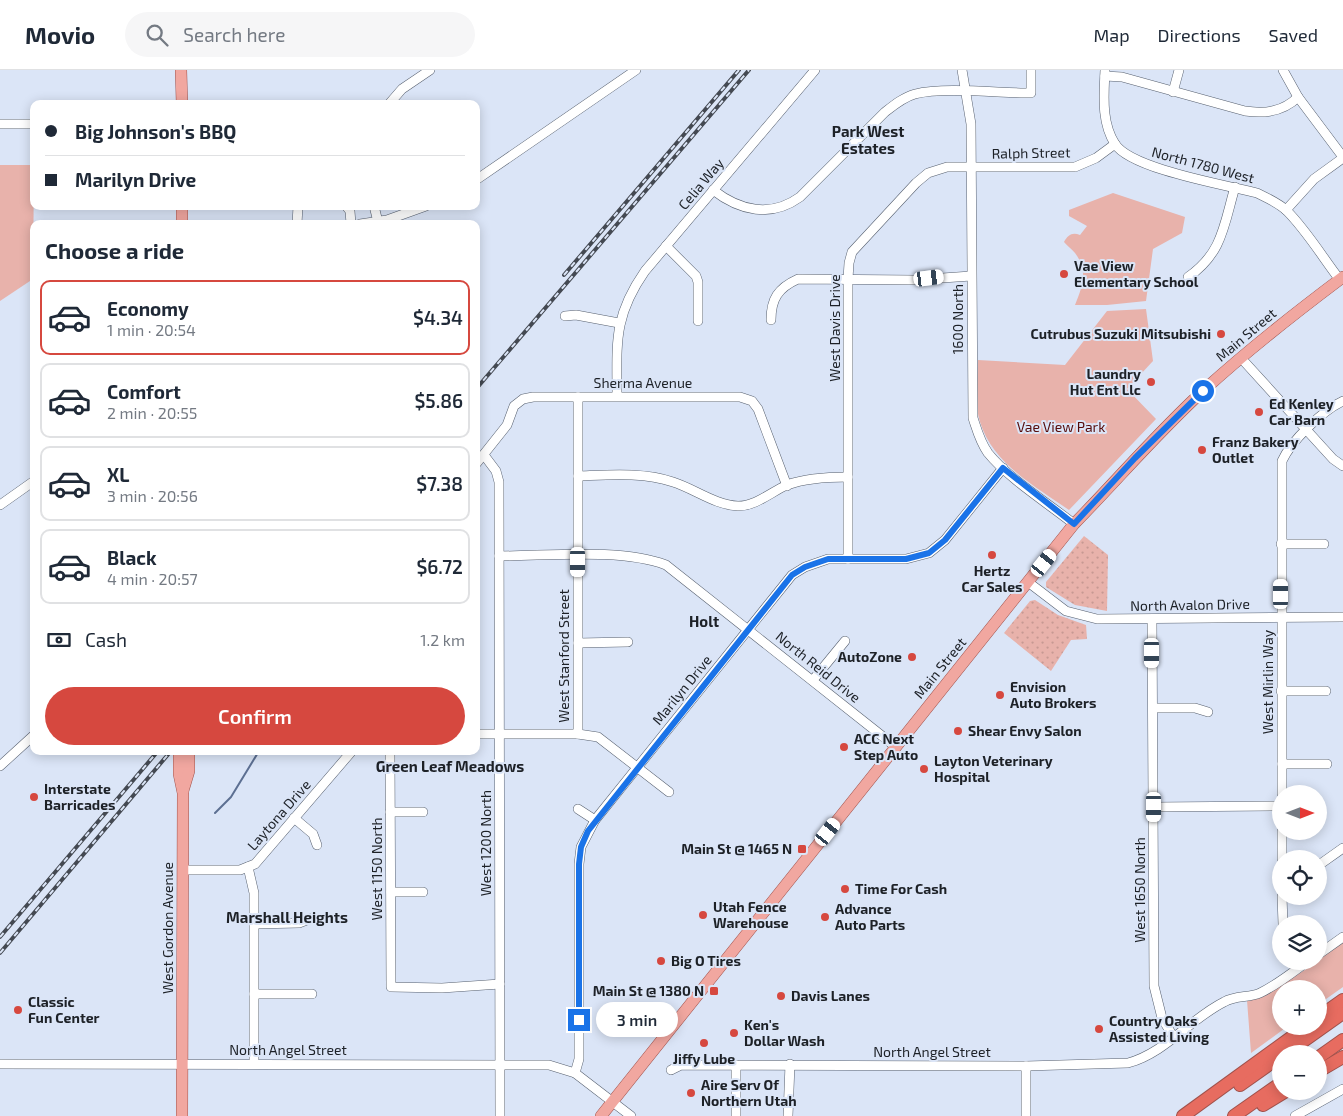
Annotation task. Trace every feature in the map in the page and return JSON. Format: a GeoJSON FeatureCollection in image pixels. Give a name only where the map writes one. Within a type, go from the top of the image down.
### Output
{"type":"FeatureCollection","features":[{"type":"Feature","properties":{"kind":"highway"},"geometry":{"type":"LineString","coordinates":[[1327,1011],[1343,1000]]}},
{"type":"Feature","properties":{"kind":"highway"},"geometry":{"type":"LineString","coordinates":[[1298,1045],[1343,1013]]}},
{"type":"Feature","properties":{"kind":"highway"},"geometry":{"type":"LineString","coordinates":[[1183,1116],[1295,1035]]}},
{"type":"Feature","properties":{"kind":"highway"},"geometry":{"type":"LineString","coordinates":[[1327,1051],[1343,1040]]}},
{"type":"Feature","properties":{"kind":"highway"},"geometry":{"type":"LineString","coordinates":[[1327,1066],[1343,1057]]}},
{"type":"Feature","properties":{"kind":"highway"},"geometry":{"type":"LineString","coordinates":[[1195,1116],[1272,1062]]}},
{"type":"Feature","properties":{"kind":"highway"},"geometry":{"type":"LineString","coordinates":[[1235,1116],[1272,1089]]}},
{"type":"Feature","properties":{"kind":"highway"},"geometry":{"type":"LineString","coordinates":[[1235,1116],[1272,1100]]}},
{"type":"Feature","properties":{"kind":"main road"},"geometry":{"type":"LineString","coordinates":[[181,70],[182,100]]}},
{"type":"Feature","properties":{"kind":"main road","name":"Main Street"},"geometry":{"type":"LineString","coordinates":[[601,1116],[1074,524],[1142,451],[1203,391],[1241,358],[1341,279]]}},
{"type":"Feature","properties":{"kind":"main road","name":"West Gordon Avenue"},"geometry":{"type":"LineString","coordinates":[[179,755],[179,774],[183,793],[182,1116]]}},
{"type":"Feature","properties":{"kind":"main road","name":"West Gordon Avenue"},"geometry":{"type":"LineString","coordinates":[[183,793],[189,771],[189,755]]}},
{"type":"Feature","properties":{"kind":"street"},"geometry":{"type":"LineString","coordinates":[[392,100],[402,89],[430,70]]}},
{"type":"Feature","properties":{"kind":"street"},"geometry":{"type":"LineString","coordinates":[[480,177],[636,70]]}},
{"type":"Feature","properties":{"kind":"street","name":"Celia Way"},"geometry":{"type":"LineString","coordinates":[[617,396],[616,344],[619,323],[633,288],[666,246],[815,70]]}},
{"type":"Feature","properties":{"kind":"street","name":"1600 North"},"geometry":{"type":"LineString","coordinates":[[962,70],[971,124],[973,418],[983,444],[1003,468],[1074,524]]}},
{"type":"Feature","properties":{"kind":"street"},"geometry":{"type":"LineString","coordinates":[[714,190],[734,204],[747,209],[775,210],[789,205],[800,198],[885,112],[913,94],[930,92],[1031,93],[1030,70]]}},
{"type":"Feature","properties":{"kind":"street"},"geometry":{"type":"LineString","coordinates":[[1174,92],[1179,70]]}},
{"type":"Feature","properties":{"kind":"street"},"geometry":{"type":"LineString","coordinates":[[1283,70],[1298,97],[1343,157],[1314,180],[1286,210],[1341,279]]}},
{"type":"Feature","properties":{"kind":"street"},"geometry":{"type":"LineString","coordinates":[[1114,144],[1104,114],[1104,73],[1261,113],[1276,111],[1298,97]]}},
{"type":"Feature","properties":{"kind":"street"},"geometry":{"type":"LineString","coordinates":[[0,124],[30,124]]}},
{"type":"Feature","properties":{"kind":"street","name":"Ralph Street"},"geometry":{"type":"LineString","coordinates":[[972,167],[1075,167],[1096,158],[1114,144]]}},
{"type":"Feature","properties":{"kind":"street","name":"North 1780 West"},"geometry":{"type":"LineString","coordinates":[[1114,144],[1122,152],[1143,164],[1257,193],[1286,210]]}},
{"type":"Feature","properties":{"kind":"street","name":"West Davis Drive"},"geometry":{"type":"LineString","coordinates":[[848,559],[848,279],[852,252],[916,183],[938,169],[972,167]]}},
{"type":"Feature","properties":{"kind":"street"},"geometry":{"type":"LineString","coordinates":[[1188,277],[1200,269],[1216,250],[1235,187]]}},
{"type":"Feature","properties":{"kind":"street"},"geometry":{"type":"LineString","coordinates":[[384,220],[414,210]]}},
{"type":"Feature","properties":{"kind":"street"},"geometry":{"type":"LineString","coordinates":[[666,246],[696,276],[698,321]]}},
{"type":"Feature","properties":{"kind":"street"},"geometry":{"type":"LineString","coordinates":[[771,320],[771,306],[776,293],[786,284],[798,280],[914,280],[972,276]]}},
{"type":"Feature","properties":{"kind":"street"},"geometry":{"type":"LineString","coordinates":[[564,316],[576,315],[619,323]]}},
{"type":"Feature","properties":{"kind":"street"},"geometry":{"type":"LineString","coordinates":[[1241,358],[1333,460],[1343,466]]}},
{"type":"Feature","properties":{"kind":"street","name":"Sherma Avenue"},"geometry":{"type":"LineString","coordinates":[[480,460],[507,425],[514,406],[523,399],[617,396],[740,397],[752,401],[758,409],[787,486]]}},
{"type":"Feature","properties":{"kind":"street","name":"West Stanford Street"},"geometry":{"type":"LineString","coordinates":[[578,397],[578,734]]}},
{"type":"Feature","properties":{"kind":"street","name":"West Mirlin Way"},"geometry":{"type":"LineString","coordinates":[[1282,785],[1282,461],[1288,448],[1306,430],[1336,404],[1343,401]]}},
{"type":"Feature","properties":{"kind":"street","name":"West 1200 North"},"geometry":{"type":"LineString","coordinates":[[484,455],[496,471],[499,482],[500,1116]]}},
{"type":"Feature","properties":{"kind":"street","name":"Marilyn Drive"},"geometry":{"type":"LineString","coordinates":[[575,1073],[579,1059],[579,864],[581,847],[595,820],[792,575],[816,562],[848,559],[906,559],[929,553],[945,540],[1003,468]]}},
{"type":"Feature","properties":{"kind":"street"},"geometry":{"type":"LineString","coordinates":[[578,476],[656,477],[690,488],[720,503],[741,506],[753,503],[787,486],[819,478],[848,477]]}},
{"type":"Feature","properties":{"kind":"street"},"geometry":{"type":"LineString","coordinates":[[0,505],[30,484]]}},
{"type":"Feature","properties":{"kind":"street"},"geometry":{"type":"LineString","coordinates":[[1281,544],[1324,544]]}},
{"type":"Feature","properties":{"kind":"street","name":"North Reid Drive"},"geometry":{"type":"LineString","coordinates":[[499,556],[626,555],[647,558],[666,564],[896,747]]}},
{"type":"Feature","properties":{"kind":"street","name":"North Avalon Drive"},"geometry":{"type":"LineString","coordinates":[[1028,582],[1066,611],[1097,619],[1343,617]]}},
{"type":"Feature","properties":{"kind":"street","name":"West 1650 North"},"geometry":{"type":"LineString","coordinates":[[1152,619],[1154,986],[1162,1018],[1174,1038]]}},
{"type":"Feature","properties":{"kind":"street"},"geometry":{"type":"LineString","coordinates":[[813,680],[845,641]]}},
{"type":"Feature","properties":{"kind":"street"},"geometry":{"type":"LineString","coordinates":[[578,643],[628,642]]}},
{"type":"Feature","properties":{"kind":"street"},"geometry":{"type":"LineString","coordinates":[[1282,691],[1326,691]]}},
{"type":"Feature","properties":{"kind":"street"},"geometry":{"type":"LineString","coordinates":[[1153,708],[1195,708],[1208,712]]}},
{"type":"Feature","properties":{"kind":"street"},"geometry":{"type":"LineString","coordinates":[[480,734],[578,734],[598,737],[669,792]]}},
{"type":"Feature","properties":{"kind":"street"},"geometry":{"type":"LineString","coordinates":[[0,766],[30,739]]}},
{"type":"Feature","properties":{"kind":"street","name":"Laytona Drive"},"geometry":{"type":"LineString","coordinates":[[183,870],[240,870],[261,858],[349,755]]}},
{"type":"Feature","properties":{"kind":"street","name":"West 1150 North"},"geometry":{"type":"LineString","coordinates":[[390,755],[391,987],[442,988],[500,984]]}},
{"type":"Feature","properties":{"kind":"street"},"geometry":{"type":"LineString","coordinates":[[1282,764],[1327,764]]}},
{"type":"Feature","properties":{"kind":"street"},"geometry":{"type":"LineString","coordinates":[[1154,807],[1272,806]]}},
{"type":"Feature","properties":{"kind":"street"},"geometry":{"type":"LineString","coordinates":[[578,809],[595,820]]}},
{"type":"Feature","properties":{"kind":"street"},"geometry":{"type":"LineString","coordinates":[[390,812],[423,812]]}},
{"type":"Feature","properties":{"kind":"street"},"geometry":{"type":"LineString","coordinates":[[294,818],[313,834],[317,845]]}},
{"type":"Feature","properties":{"kind":"street"},"geometry":{"type":"LineString","coordinates":[[1327,859],[1343,848]]}},
{"type":"Feature","properties":{"kind":"street"},"geometry":{"type":"LineString","coordinates":[[248,867],[253,884],[254,1063]]}},
{"type":"Feature","properties":{"kind":"street"},"geometry":{"type":"LineString","coordinates":[[390,892],[423,892]]}},
{"type":"Feature","properties":{"kind":"street"},"geometry":{"type":"LineString","coordinates":[[254,924],[299,923],[312,918]]}},
{"type":"Feature","properties":{"kind":"street"},"geometry":{"type":"LineString","coordinates":[[1327,948],[1343,937]]}},
{"type":"Feature","properties":{"kind":"street"},"geometry":{"type":"LineString","coordinates":[[1174,1038],[1222,1002],[1239,996],[1260,993],[1294,970]]}},
{"type":"Feature","properties":{"kind":"street"},"geometry":{"type":"LineString","coordinates":[[254,994],[312,994]]}},
{"type":"Feature","properties":{"kind":"street","name":"North Angel Street"},"geometry":{"type":"LineString","coordinates":[[671,1070],[681,1065],[1026,1066],[1128,1063],[1141,1060],[1174,1038]]}},
{"type":"Feature","properties":{"kind":"street","name":"North Angel Street"},"geometry":{"type":"LineString","coordinates":[[0,1064],[553,1065],[575,1073],[632,1116]]}},
{"type":"Feature","properties":{"kind":"street"},"geometry":{"type":"LineString","coordinates":[[788,1116],[790,1064]]}},
{"type":"Feature","properties":{"kind":"street"},"geometry":{"type":"LineString","coordinates":[[736,1065],[736,1116]]}},
{"type":"Feature","properties":{"kind":"street"},"geometry":{"type":"LineString","coordinates":[[1026,1066],[1026,1116]]}},
{"type":"Feature","properties":{"kind":"street"},"geometry":{"type":"LineString","coordinates":[[1294,1116],[1343,1089]]}},
{"type":"Feature","properties":{"kind":"green space"},"geometry":{"type":"Polygon","coordinates":[[[0,165],[30,165],[30,210],[34,210],[34,220],[30,220],[30,281],[0,301],[0,165]]]}},
{"type":"Feature","properties":{"kind":"green space"},"geometry":{"type":"Polygon","coordinates":[[[1113,193],[1185,217],[1182,233],[1153,249],[1146,301],[1107,305],[1075,305],[1082,286],[1082,267],[1075,253],[1064,242],[1070,235],[1080,235],[1087,226],[1069,216],[1069,210],[1113,193]]]}},
{"type":"Feature","properties":{"kind":"green space","name":"Vae View Park"},"geometry":{"type":"Polygon","coordinates":[[[1146,309],[1153,361],[1127,389],[1156,419],[1069,510],[1017,473],[1005,462],[986,437],[977,408],[978,360],[1065,365],[1107,311],[1146,309]]]}},
{"type":"Feature","properties":{"kind":"green space"},"geometry":{"type":"Polygon","coordinates":[[[1084,536],[1108,555],[1107,611],[1075,605],[1046,587],[1046,582],[1084,536]]]}},
{"type":"Feature","properties":{"kind":"green space"},"geometry":{"type":"Polygon","coordinates":[[[1035,600],[1058,615],[1086,625],[1087,639],[1071,640],[1051,671],[1004,633],[1030,601],[1035,600]]]}},
{"type":"Feature","properties":{"kind":"green space"},"geometry":{"type":"Polygon","coordinates":[[[1343,942],[1343,987],[1327,998],[1327,980],[1289,980],[1305,970],[1327,970],[1327,953],[1343,942]]]}},
{"type":"Feature","properties":{"kind":"green space"},"geometry":{"type":"Polygon","coordinates":[[[1272,991],[1272,1035],[1276,1035],[1251,1053],[1247,1000],[1262,997],[1272,991]]]}},
{"type":"Feature","properties":{"kind":"waterway"},"geometry":{"type":"LineString","coordinates":[[215,813],[231,797],[257,755]]}},
{"type":"Feature","properties":{"kind":"railway"},"geometry":{"type":"LineString","coordinates":[[564,275],[739,70]]}},
{"type":"Feature","properties":{"kind":"railway"},"geometry":{"type":"LineString","coordinates":[[480,384],[749,70]]}},
{"type":"Feature","properties":{"kind":"railway"},"geometry":{"type":"LineString","coordinates":[[0,937],[155,755]]}},
{"type":"Feature","properties":{"kind":"railway"},"geometry":{"type":"LineString","coordinates":[[0,953],[168,755]]}},
{"type":"Feature","properties":{"kind":"place","name":"Vae View Elementary School"},"geometry":{"type":"Point","coordinates":[1064,274]}},
{"type":"Feature","properties":{"kind":"place","name":"Cutrubus Suzuki Mitsubishi"},"geometry":{"type":"Point","coordinates":[1221,334]}},
{"type":"Feature","properties":{"kind":"place","name":"Laundry Hut Ent Llc"},"geometry":{"type":"Point","coordinates":[1151,382]}},
{"type":"Feature","properties":{"kind":"place","name":"Ed Kenley Car Barn"},"geometry":{"type":"Point","coordinates":[1259,412]}},
{"type":"Feature","properties":{"kind":"place","name":"Franz Bakery Outlet"},"geometry":{"type":"Point","coordinates":[1202,450]}},
{"type":"Feature","properties":{"kind":"place","name":"Hertz Car Sales"},"geometry":{"type":"Point","coordinates":[992,555]}},
{"type":"Feature","properties":{"kind":"place","name":"AutoZone"},"geometry":{"type":"Point","coordinates":[912,657]}},
{"type":"Feature","properties":{"kind":"place","name":"Envision Auto Brokers"},"geometry":{"type":"Point","coordinates":[1000,695]}},
{"type":"Feature","properties":{"kind":"place","name":"Shear Envy Salon"},"geometry":{"type":"Point","coordinates":[958,731]}},
{"type":"Feature","properties":{"kind":"place","name":"ACC Next Step Auto"},"geometry":{"type":"Point","coordinates":[844,747]}},
{"type":"Feature","properties":{"kind":"place","name":"Layton Veterinary Hospital"},"geometry":{"type":"Point","coordinates":[924,769]}},
{"type":"Feature","properties":{"kind":"place","name":"Interstate Barricades"},"geometry":{"type":"Point","coordinates":[34,797]}},
{"type":"Feature","properties":{"kind":"place","name":"Main St @ 1465 N"},"geometry":{"type":"Point","coordinates":[802,849]}},
{"type":"Feature","properties":{"kind":"place","name":"Time For Cash"},"geometry":{"type":"Point","coordinates":[845,889]}},
{"type":"Feature","properties":{"kind":"place","name":"Utah Fence Warehouse"},"geometry":{"type":"Point","coordinates":[703,915]}},
{"type":"Feature","properties":{"kind":"place","name":"Advance Auto Parts"},"geometry":{"type":"Point","coordinates":[825,917]}},
{"type":"Feature","properties":{"kind":"place","name":"Big O Tires"},"geometry":{"type":"Point","coordinates":[661,961]}},
{"type":"Feature","properties":{"kind":"place","name":"Main St @ 1380 N"},"geometry":{"type":"Point","coordinates":[714,991]}},
{"type":"Feature","properties":{"kind":"place","name":"Davis Lanes"},"geometry":{"type":"Point","coordinates":[781,996]}},
{"type":"Feature","properties":{"kind":"place","name":"Classic Fun Center"},"geometry":{"type":"Point","coordinates":[18,1010]}},
{"type":"Feature","properties":{"kind":"place","name":"Country Oaks Assisted Living"},"geometry":{"type":"Point","coordinates":[1099,1029]}},
{"type":"Feature","properties":{"kind":"place","name":"Ken's Dollar Wash"},"geometry":{"type":"Point","coordinates":[734,1033]}},
{"type":"Feature","properties":{"kind":"place","name":"Jiffy Lube"},"geometry":{"type":"Point","coordinates":[704,1043]}},
{"type":"Feature","properties":{"kind":"place","name":"Aire Serv Of Northern Utah"},"geometry":{"type":"Point","coordinates":[691,1093]}},
{"type":"Feature","properties":{"kind":"district","name":"Park West Estates"},"geometry":{"type":"Point","coordinates":[868,140]}},
{"type":"Feature","properties":{"kind":"district","name":"Holt"},"geometry":{"type":"Point","coordinates":[704,622]}},
{"type":"Feature","properties":{"kind":"district","name":"Green Leaf Meadows"},"geometry":{"type":"Point","coordinates":[450,767]}},
{"type":"Feature","properties":{"kind":"district","name":"Marshall Heights"},"geometry":{"type":"Point","coordinates":[287,918]}},
{"type":"Feature","properties":{"kind":"route"},"geometry":{"type":"LineString","coordinates":[[579,1020],[579,864],[581,847],[588,831],[792,575],[816,562],[828,559],[906,559],[929,553],[945,540],[1003,468],[1074,524],[1135,458],[1203,391]]}}]}
